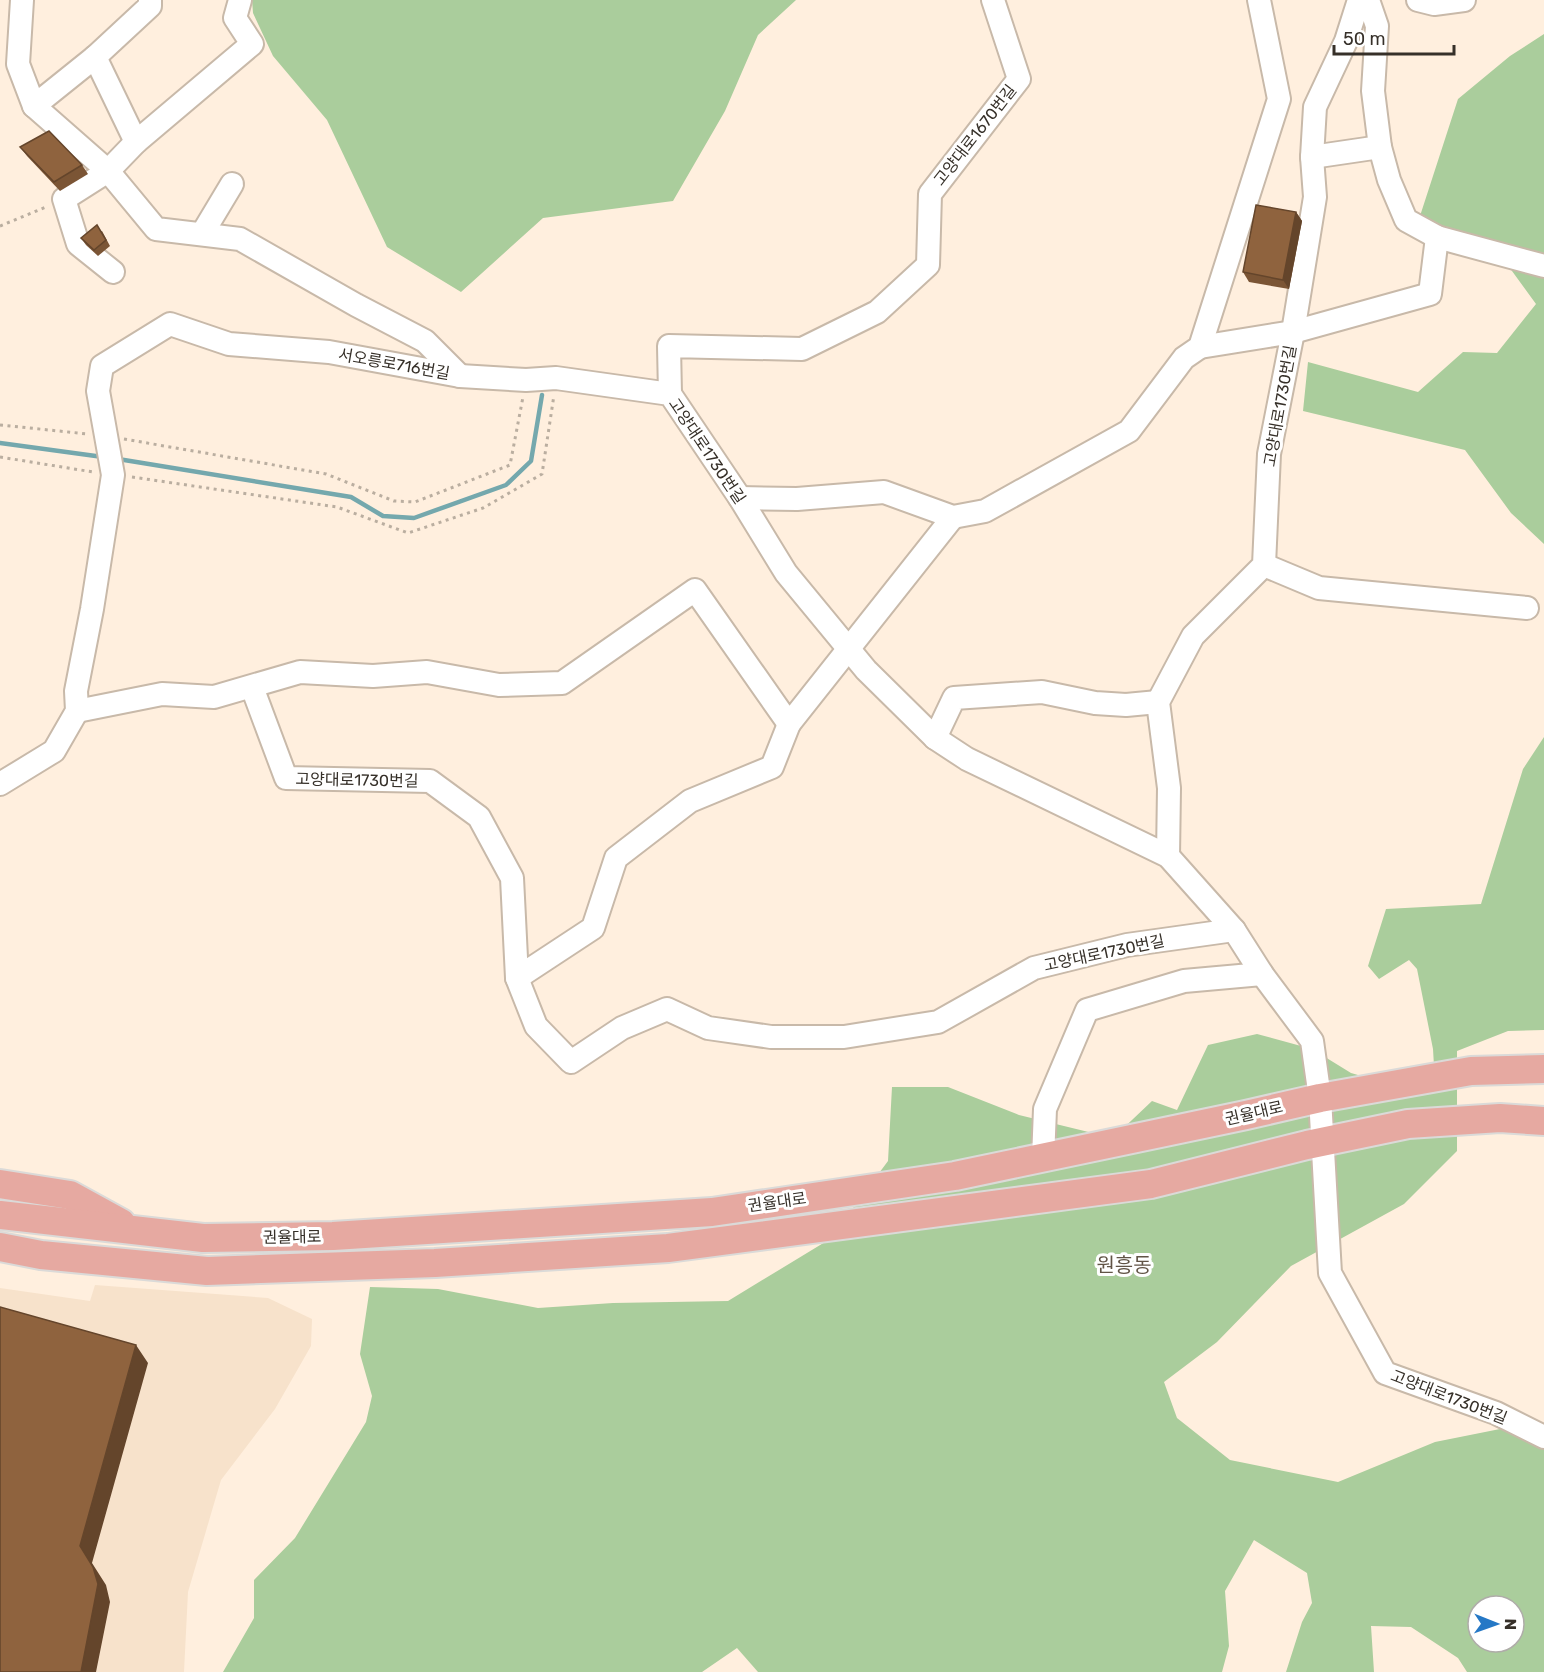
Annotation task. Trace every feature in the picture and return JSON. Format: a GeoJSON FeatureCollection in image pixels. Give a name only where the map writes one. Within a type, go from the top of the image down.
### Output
{"type":"FeatureCollection","features":[{"type":"Feature","properties":{"kind":"main road","name":"권율대로"},"geometry":{"type":"LineString","coordinates":[[0,1215],[203,1238],[333,1236],[712,1212],[956,1176],[1320,1098],[1471,1071],[1544,1070]]}},
{"type":"Feature","properties":{"kind":"main road","name":"권율대로"},"geometry":{"type":"LineString","coordinates":[[0,1247],[41,1255],[207,1271],[435,1263],[668,1248],[1151,1184],[1322,1142],[1408,1124],[1500,1118],[1544,1121]]}},
{"type":"Feature","properties":{"kind":"main road"},"geometry":{"type":"LineString","coordinates":[[0,1184],[70,1195],[133,1230]]}},
{"type":"Feature","properties":{"kind":"street","name":"서오릉로716번길"},"geometry":{"type":"LineString","coordinates":[[22,0],[18,64],[33,106],[108,171],[156,229],[240,239],[424,341],[460,376]]}},
{"type":"Feature","properties":{"kind":"street"},"geometry":{"type":"LineString","coordinates":[[33,106],[95,57],[150,6],[150,0]]}},
{"type":"Feature","properties":{"kind":"street"},"geometry":{"type":"LineString","coordinates":[[113,272],[78,244],[64,199],[108,171],[136,142],[252,44],[235,18],[240,0]]}},
{"type":"Feature","properties":{"kind":"street","name":"고양대로1670번길"},"geometry":{"type":"LineString","coordinates":[[670,394],[669,346],[802,349],[877,312],[928,264],[930,194],[1019,79],[993,0]]}},
{"type":"Feature","properties":{"kind":"street"},"geometry":{"type":"LineString","coordinates":[[1200,347],[1280,99],[1259,0]]}},
{"type":"Feature","properties":{"kind":"street","name":"고양대로1730번길"},"geometry":{"type":"LineString","coordinates":[[1264,565],[1269,454],[1293,332],[1315,197],[1312,157],[1315,107],[1346,40],[1359,0]]}},
{"type":"Feature","properties":{"kind":"street"},"geometry":{"type":"LineString","coordinates":[[1368,0],[1377,27],[1373,90],[1380,147],[1389,180],[1406,219],[1437,237],[1544,266]]}},
{"type":"Feature","properties":{"kind":"street"},"geometry":{"type":"LineString","coordinates":[[1418,0],[1434,4],[1464,0]]}},
{"type":"Feature","properties":{"kind":"street"},"geometry":{"type":"LineString","coordinates":[[95,57],[136,142]]}},
{"type":"Feature","properties":{"kind":"street"},"geometry":{"type":"LineString","coordinates":[[1312,157],[1380,147]]}},
{"type":"Feature","properties":{"kind":"street"},"geometry":{"type":"LineString","coordinates":[[202,234],[232,184]]}},
{"type":"Feature","properties":{"kind":"street"},"geometry":{"type":"LineString","coordinates":[[740,498],[797,499],[884,492],[953,516],[985,511],[1129,431],[1185,358],[1200,347],[1293,332],[1430,294],[1437,237]]}},
{"type":"Feature","properties":{"kind":"street","name":"서오릉로716번길"},"geometry":{"type":"LineString","coordinates":[[110,457],[98,391],[102,366],[170,324],[229,344],[329,352],[460,376]]}},
{"type":"Feature","properties":{"kind":"street","name":"고양대로1730번길"},"geometry":{"type":"LineString","coordinates":[[460,376],[526,380],[556,378],[670,394],[740,498],[786,573],[847,649],[935,738],[967,759],[1168,856],[1234,930],[1262,974],[1311,1041],[1320,1098],[1330,1273],[1385,1373],[1496,1413],[1544,1437]]}},
{"type":"Feature","properties":{"kind":"street"},"geometry":{"type":"LineString","coordinates":[[0,784],[54,751],[77,711],[76,691],[92,609],[110,457]]}},
{"type":"Feature","properties":{"kind":"street"},"geometry":{"type":"LineString","coordinates":[[517,978],[593,928],[616,858],[690,801],[772,767],[789,724],[953,516]]}},
{"type":"Feature","properties":{"kind":"street"},"geometry":{"type":"LineString","coordinates":[[1168,856],[1168,788],[1158,702],[1193,636],[1264,565],[1319,588],[1527,608]]}},
{"type":"Feature","properties":{"kind":"street"},"geometry":{"type":"LineString","coordinates":[[77,711],[162,694],[214,697],[300,672],[373,676],[427,672],[499,685],[562,683],[695,590],[789,724]]}},
{"type":"Feature","properties":{"kind":"street","name":"고양대로1730번길"},"geometry":{"type":"LineString","coordinates":[[252,687],[286,778],[430,782],[478,817],[512,878],[517,978],[536,1026],[571,1062],[622,1028],[668,1009],[708,1028],[771,1037],[844,1037],[938,1022],[1034,968],[1126,945],[1234,930]]}},
{"type":"Feature","properties":{"kind":"street"},"geometry":{"type":"LineString","coordinates":[[935,738],[954,698],[1042,692],[1095,703],[1126,705],[1158,702]]}},
{"type":"Feature","properties":{"kind":"street"},"geometry":{"type":"LineString","coordinates":[[1043,1159],[1046,1109],[1087,1010],[1184,981],[1262,974]]}},
{"type":"Feature","properties":{"kind":"path"},"geometry":{"type":"LineString","coordinates":[[0,226],[64,199]]}},
{"type":"Feature","properties":{"kind":"path"},"geometry":{"type":"LineString","coordinates":[[0,424],[110,457],[159,480],[337,507],[408,533],[483,508],[542,474],[556,378]]}},
{"type":"Feature","properties":{"kind":"path"},"geometry":{"type":"LineString","coordinates":[[0,457],[110,457],[327,474],[394,501],[415,502],[510,465],[526,380]]}},
{"type":"Feature","properties":{"kind":"shaded area"},"geometry":{"type":"Polygon","coordinates":[[[95,1285],[268,1298],[312,1319],[311,1346],[275,1409],[221,1480],[188,1592],[184,1672],[0,1672],[0,1288],[90,1301],[95,1285]]]}},
{"type":"Feature","properties":{"kind":"green space"},"geometry":{"type":"Polygon","coordinates":[[[252,0],[796,0],[758,35],[725,111],[673,201],[543,218],[461,292],[387,247],[327,120],[273,56],[253,13],[252,0]]]}},
{"type":"Feature","properties":{"kind":"green space"},"geometry":{"type":"Polygon","coordinates":[[[1544,34],[1544,544],[1511,513],[1465,450],[1303,411],[1308,362],[1418,392],[1463,352],[1497,353],[1536,304],[1496,249],[1420,216],[1458,99],[1510,56],[1544,34]]]}},
{"type":"Feature","properties":{"kind":"green space"},"geometry":{"type":"Polygon","coordinates":[[[1544,737],[1544,1030],[1508,1031],[1457,1051],[1457,1151],[1404,1204],[1291,1266],[1217,1342],[1164,1382],[1177,1418],[1230,1460],[1338,1482],[1435,1442],[1500,1429],[1544,1446],[1544,1672],[1467,1672],[1458,1658],[1411,1627],[1371,1626],[1374,1672],[1286,1672],[1302,1622],[1312,1603],[1307,1573],[1254,1540],[1225,1591],[1229,1646],[1222,1672],[758,1672],[737,1648],[702,1672],[223,1672],[254,1618],[254,1580],[295,1538],[366,1422],[372,1396],[360,1354],[370,1287],[438,1289],[538,1308],[613,1303],[728,1301],[830,1239],[888,1161],[892,1087],[948,1087],[1019,1115],[1113,1138],[1152,1101],[1177,1110],[1208,1045],[1257,1034],[1312,1049],[1351,1073],[1400,1087],[1434,1066],[1433,1049],[1417,969],[1409,960],[1379,979],[1368,966],[1386,909],[1481,904],[1523,769],[1544,737]]]}},
{"type":"Feature","properties":{"kind":"building"},"geometry":{"type":"Polygon","coordinates":[[[49,131],[82,165],[54,182],[20,147],[49,131]]]}},
{"type":"Feature","properties":{"kind":"building"},"geometry":{"type":"Polygon","coordinates":[[[1256,205],[1296,212],[1283,280],[1243,272],[1256,205]]]}},
{"type":"Feature","properties":{"kind":"building"},"geometry":{"type":"Polygon","coordinates":[[[97,225],[106,240],[94,250],[81,238],[97,225]]]}},
{"type":"Feature","properties":{"kind":"building"},"geometry":{"type":"Polygon","coordinates":[[[0,1307],[136,1345],[80,1546],[93,1567],[98,1584],[81,1672],[0,1672],[0,1307]]]}},
{"type":"Feature","properties":{"kind":"waterway"},"geometry":{"type":"LineString","coordinates":[[118,459],[351,497],[383,516],[414,518],[506,485],[531,461],[542,395]]}},
{"type":"Feature","properties":{"kind":"waterway"},"geometry":{"type":"LineString","coordinates":[[0,443],[103,457]]}},
{"type":"Feature","properties":{"kind":"district","name":"원흥동"},"geometry":{"type":"Point","coordinates":[1124,1265]}}]}
